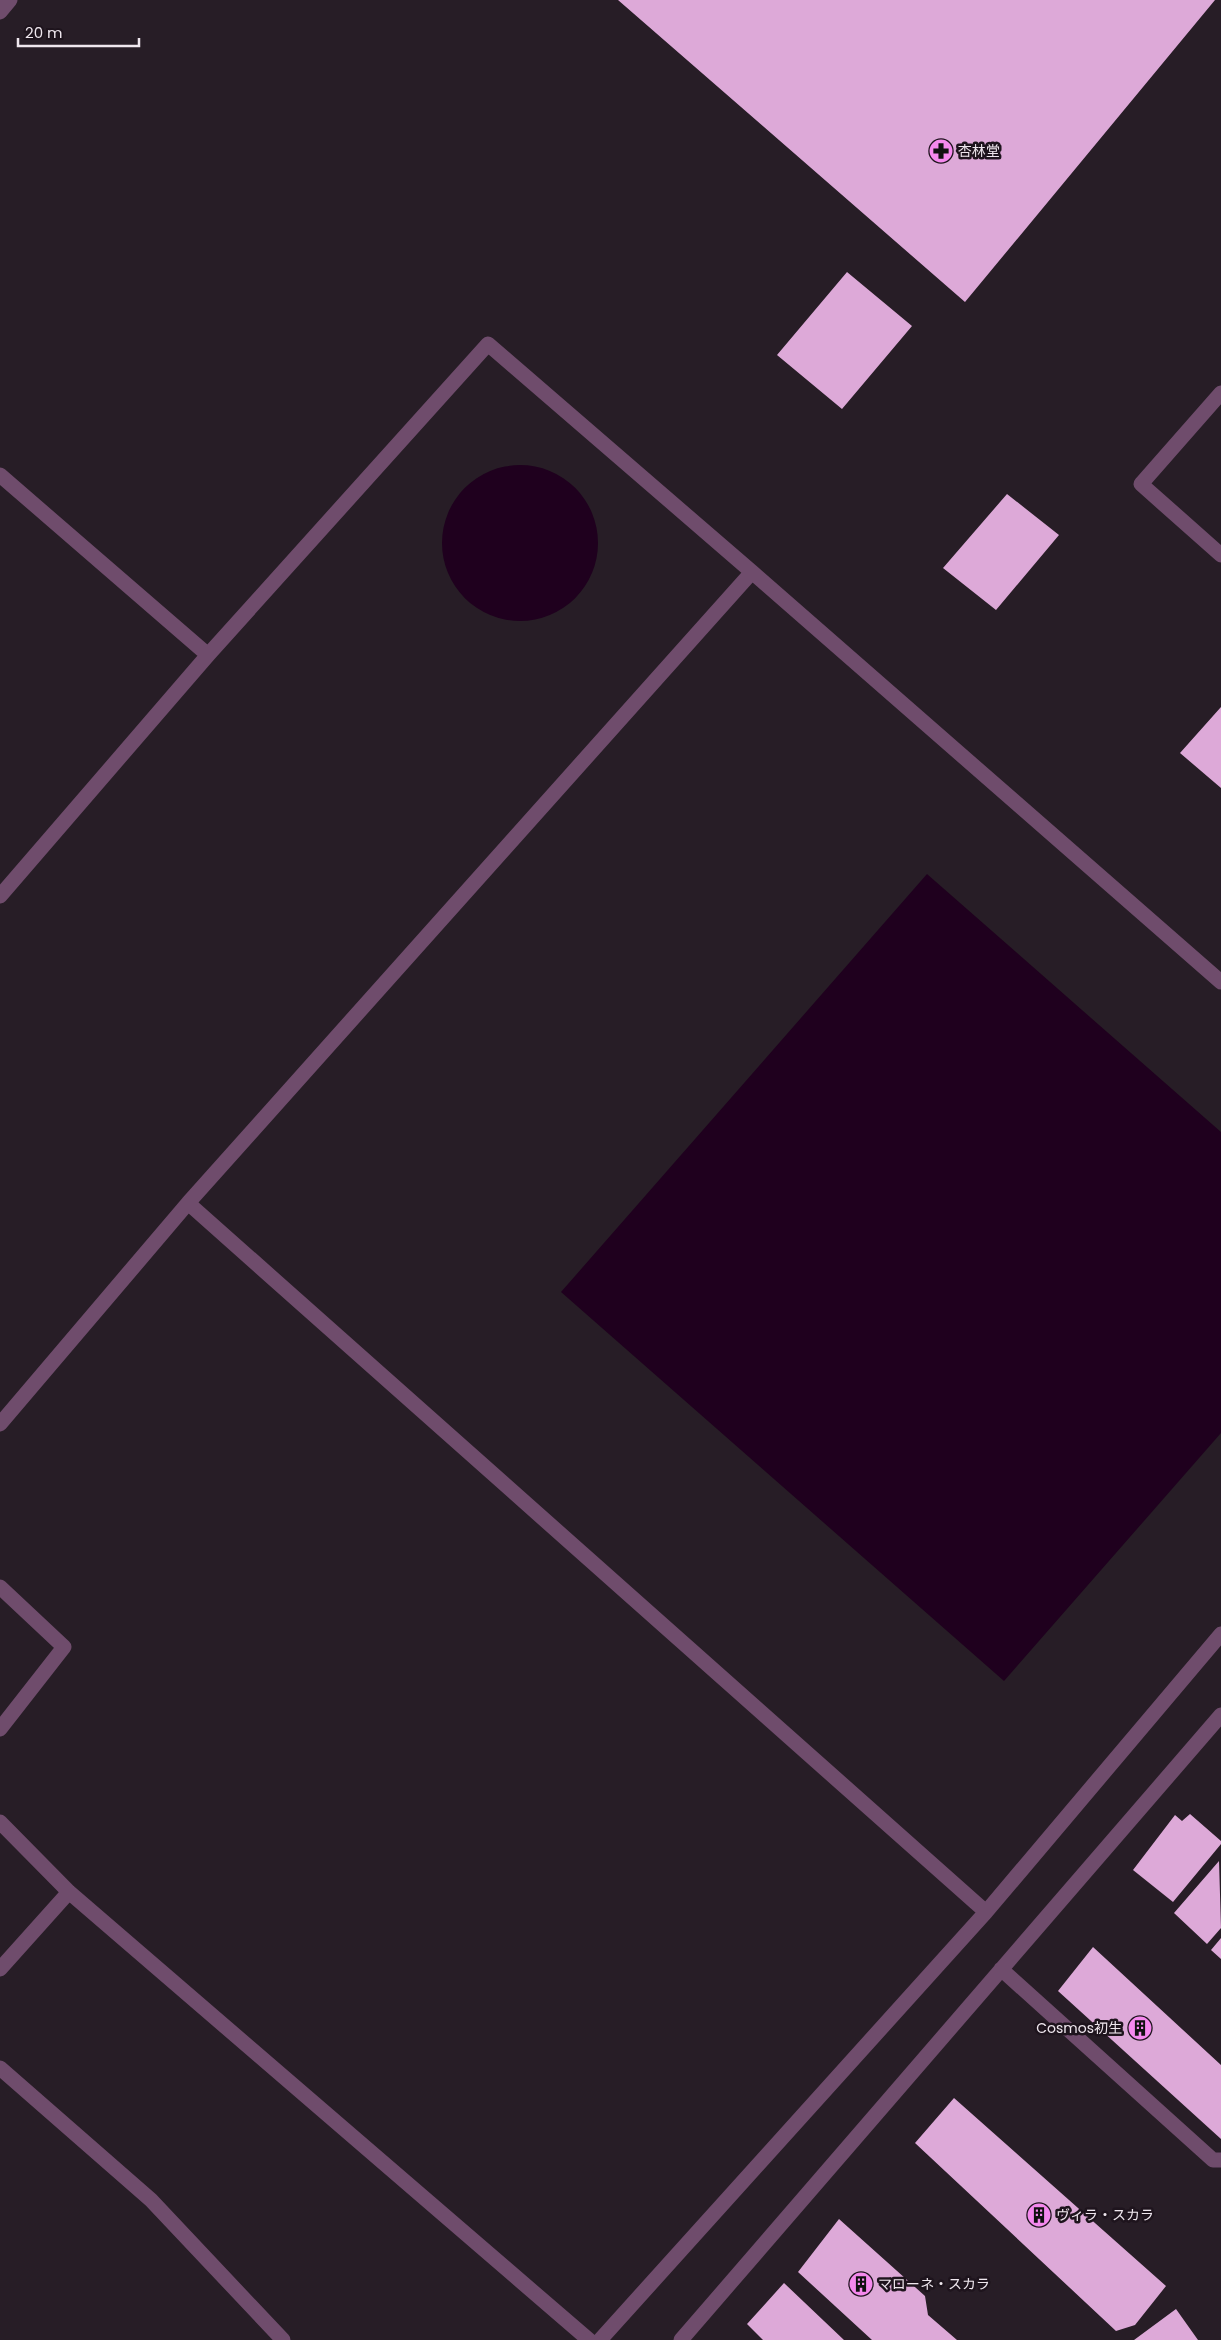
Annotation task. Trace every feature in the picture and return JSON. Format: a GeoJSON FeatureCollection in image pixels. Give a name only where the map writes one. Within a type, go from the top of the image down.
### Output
{"type":"FeatureCollection","features":[{"type":"Feature","properties":{"kind":"street"},"geometry":{"type":"LineString","coordinates":[[0,12],[10,0]]}},
{"type":"Feature","properties":{"kind":"street"},"geometry":{"type":"LineString","coordinates":[[0,896],[208,655],[488,344],[1221,982]]}},
{"type":"Feature","properties":{"kind":"street"},"geometry":{"type":"LineString","coordinates":[[1221,393],[1141,484],[1221,555]]}},
{"type":"Feature","properties":{"kind":"street"},"geometry":{"type":"LineString","coordinates":[[0,475],[208,655]]}},
{"type":"Feature","properties":{"kind":"street"},"geometry":{"type":"LineString","coordinates":[[0,1424],[188,1203],[752,572]]}},
{"type":"Feature","properties":{"kind":"street"},"geometry":{"type":"LineString","coordinates":[[188,1203],[986,1912]]}},
{"type":"Feature","properties":{"kind":"street"},"geometry":{"type":"LineString","coordinates":[[0,1587],[64,1647],[0,1729]]}},
{"type":"Feature","properties":{"kind":"street"},"geometry":{"type":"LineString","coordinates":[[600,2340],[986,1912],[1221,1634]]}},
{"type":"Feature","properties":{"kind":"street"},"geometry":{"type":"LineString","coordinates":[[681,2340],[1221,1715]]}},
{"type":"Feature","properties":{"kind":"street"},"geometry":{"type":"LineString","coordinates":[[0,1822],[68,1892],[590,2340]]}},
{"type":"Feature","properties":{"kind":"street"},"geometry":{"type":"LineString","coordinates":[[0,1969],[68,1892]]}},
{"type":"Feature","properties":{"kind":"street"},"geometry":{"type":"LineString","coordinates":[[1001,1969],[1213,2160],[1221,2160]]}},
{"type":"Feature","properties":{"kind":"street"},"geometry":{"type":"LineString","coordinates":[[0,2068],[151,2200],[283,2340]]}},
{"type":"Feature","properties":{"kind":"shaded area"},"geometry":{"type":"Polygon","coordinates":[[[520,465],[550,471],[563,478],[575,488],[585,500],[592,513],[598,543],[592,573],[585,586],[575,598],[563,608],[550,615],[520,621],[490,615],[477,608],[465,598],[455,586],[448,573],[442,543],[448,513],[455,500],[465,488],[477,478],[490,471],[520,465]]]}},
{"type":"Feature","properties":{"kind":"shaded area"},"geometry":{"type":"Polygon","coordinates":[[[927,874],[1221,1132],[1221,1433],[1004,1681],[561,1292],[927,874]]]}},
{"type":"Feature","properties":{"kind":"building","name":"杏林堂"},"geometry":{"type":"Polygon","coordinates":[[[618,0],[1215,0],[965,302],[618,0]]]}},
{"type":"Feature","properties":{"kind":"building"},"geometry":{"type":"Polygon","coordinates":[[[847,272],[912,326],[842,409],[777,355],[847,272]]]}},
{"type":"Feature","properties":{"kind":"building"},"geometry":{"type":"Polygon","coordinates":[[[1007,494],[1059,535],[996,610],[943,568],[1007,494]]]}},
{"type":"Feature","properties":{"kind":"building"},"geometry":{"type":"Polygon","coordinates":[[[1221,707],[1221,788],[1180,753],[1221,707]]]}},
{"type":"Feature","properties":{"kind":"building"},"geometry":{"type":"Polygon","coordinates":[[[1190,1814],[1221,1841],[1221,1844],[1173,1902],[1133,1870],[1175,1815],[1182,1821],[1190,1814]]]}},
{"type":"Feature","properties":{"kind":"building"},"geometry":{"type":"Polygon","coordinates":[[[1219,1861],[1221,1928],[1207,1944],[1174,1913],[1219,1861]]]}},
{"type":"Feature","properties":{"kind":"building"},"geometry":{"type":"Polygon","coordinates":[[[1221,1938],[1221,1959],[1211,1950],[1221,1938]]]}},
{"type":"Feature","properties":{"kind":"building","name":"Cosmos初生"},"geometry":{"type":"Polygon","coordinates":[[[1093,1947],[1221,2065],[1221,2139],[1058,1991],[1093,1947]]]}},
{"type":"Feature","properties":{"kind":"building","name":"ヴィラ・スカラ"},"geometry":{"type":"Polygon","coordinates":[[[954,2098],[1166,2286],[1135,2325],[1116,2331],[915,2143],[954,2098]]]}},
{"type":"Feature","properties":{"kind":"building","name":"マローネ・スカラ"},"geometry":{"type":"Polygon","coordinates":[[[839,2219],[925,2296],[928,2315],[957,2340],[872,2340],[798,2272],[839,2219]]]}},
{"type":"Feature","properties":{"kind":"building"},"geometry":{"type":"Polygon","coordinates":[[[784,2283],[844,2340],[763,2340],[747,2324],[784,2283]]]}},
{"type":"Feature","properties":{"kind":"building"},"geometry":{"type":"Polygon","coordinates":[[[1176,2309],[1198,2340],[1134,2340],[1176,2309]]]}},
{"type":"Feature","properties":{"kind":"place","name":"杏林堂"},"geometry":{"type":"Point","coordinates":[941,151]}},
{"type":"Feature","properties":{"kind":"place","name":"Cosmos初生"},"geometry":{"type":"Point","coordinates":[1140,2028]}},
{"type":"Feature","properties":{"kind":"place","name":"ヴィラ・スカラ"},"geometry":{"type":"Point","coordinates":[1039,2215]}},
{"type":"Feature","properties":{"kind":"place","name":"マローネ・スカラ"},"geometry":{"type":"Point","coordinates":[861,2284]}}]}
